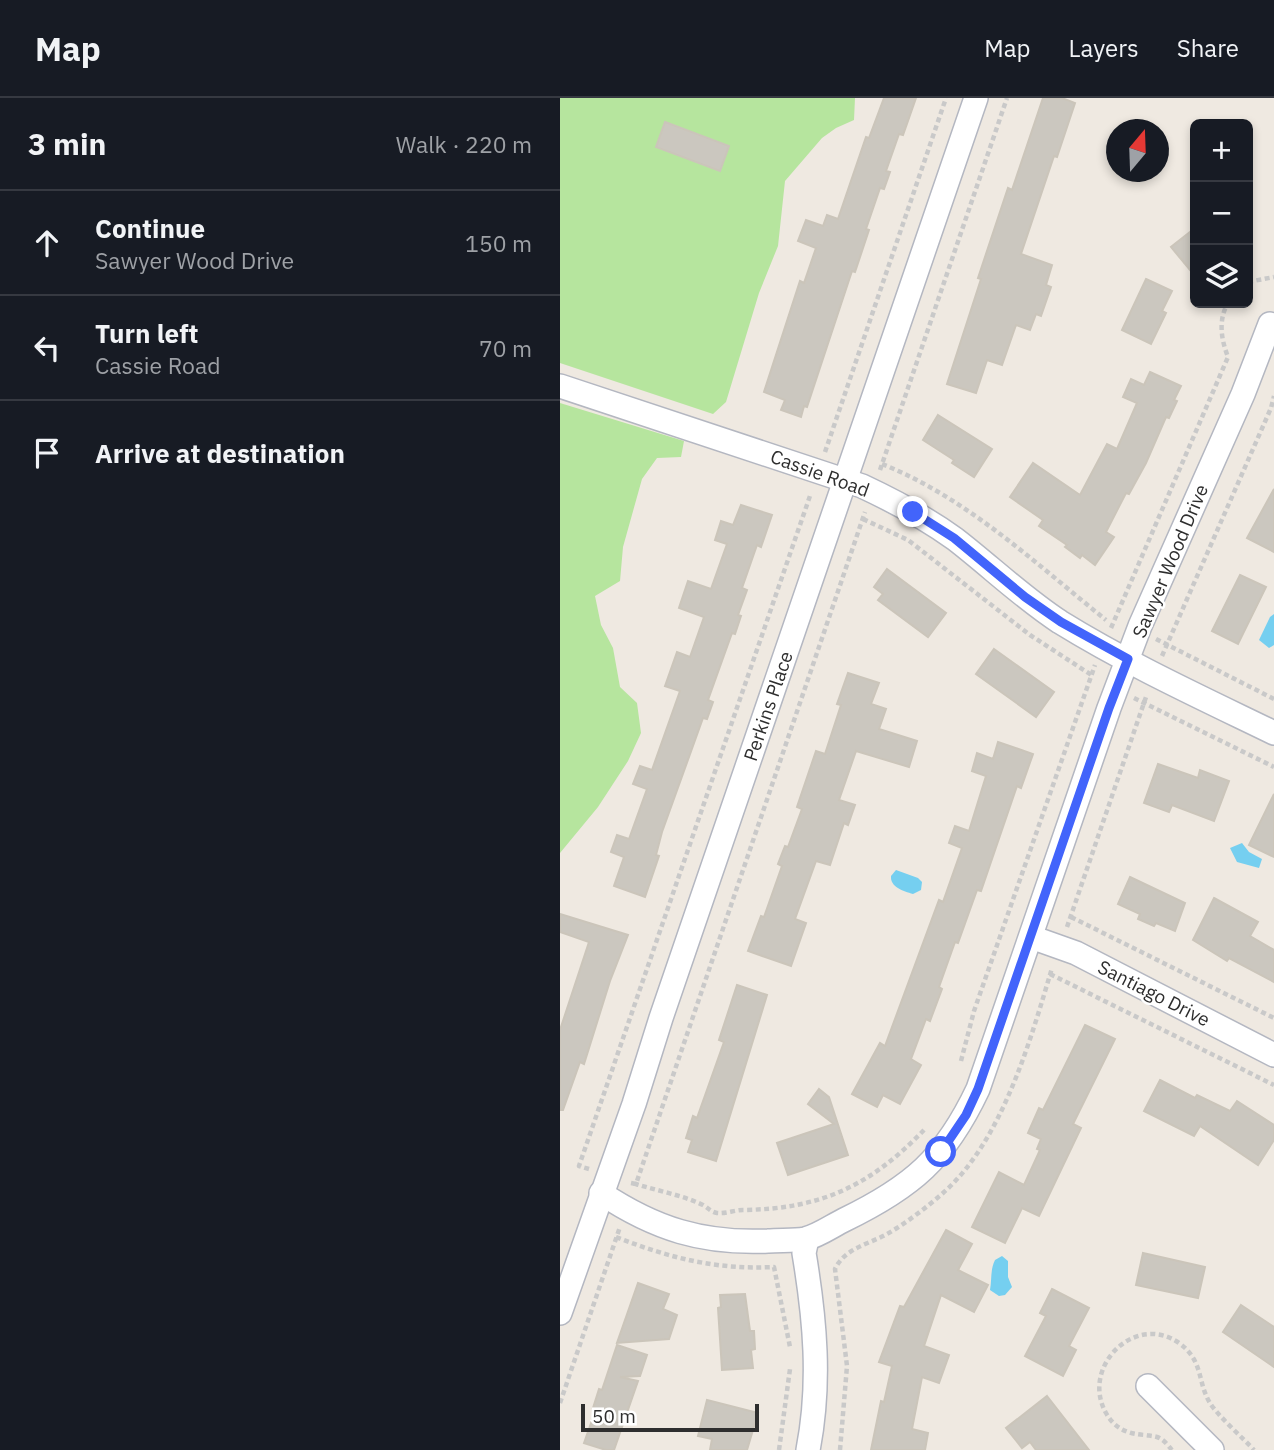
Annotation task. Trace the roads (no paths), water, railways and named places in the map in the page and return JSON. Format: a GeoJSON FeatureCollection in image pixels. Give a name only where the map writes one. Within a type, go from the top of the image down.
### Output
{"type":"FeatureCollection","features":[{"type":"Feature","properties":{"kind":"street","name":"Perkins Place"},"geometry":{"type":"LineString","coordinates":[[560,1313],[976,98]]}},
{"type":"Feature","properties":{"kind":"street","name":"Sawyer Wood Drive"},"geometry":{"type":"LineString","coordinates":[[605,1184],[626,1210],[669,1229],[694,1236],[757,1241],[807,1239],[886,1200],[915,1178],[941,1152],[966,1115],[978,1089],[1109,708],[1138,633],[1243,394],[1270,324]]}},
{"type":"Feature","properties":{"kind":"street","name":"Cassie Road"},"geometry":{"type":"LineString","coordinates":[[560,386],[873,491],[954,538],[1025,597],[1061,622],[1108,635],[1128,659],[1274,733]]}},
{"type":"Feature","properties":{"kind":"street","name":"Santiago Drive"},"geometry":{"type":"LineString","coordinates":[[1031,937],[1076,953],[1274,1055]]}},
{"type":"Feature","properties":{"kind":"street"},"geometry":{"type":"LineString","coordinates":[[807,1239],[804,1253],[816,1338],[814,1418],[807,1450]]}},
{"type":"Feature","properties":{"kind":"street"},"geometry":{"type":"LineString","coordinates":[[1148,1386],[1212,1450]]}},
{"type":"Feature","properties":{"kind":"water"},"geometry":{"type":"Polygon","coordinates":[[[1274,614],[1274,645],[1269,648],[1259,640],[1274,614]]]}},
{"type":"Feature","properties":{"kind":"water"},"geometry":{"type":"Polygon","coordinates":[[[1242,843],[1249,852],[1262,859],[1259,868],[1237,862],[1230,848],[1242,843]]]}},
{"type":"Feature","properties":{"kind":"water"},"geometry":{"type":"Polygon","coordinates":[[[896,870],[918,878],[922,882],[921,890],[913,894],[895,886],[891,876],[896,870]]]}},
{"type":"Feature","properties":{"kind":"water"},"geometry":{"type":"Polygon","coordinates":[[[1002,1256],[1008,1261],[1008,1277],[1012,1287],[1005,1295],[999,1296],[990,1290],[993,1264],[1002,1256]]]}}]}
